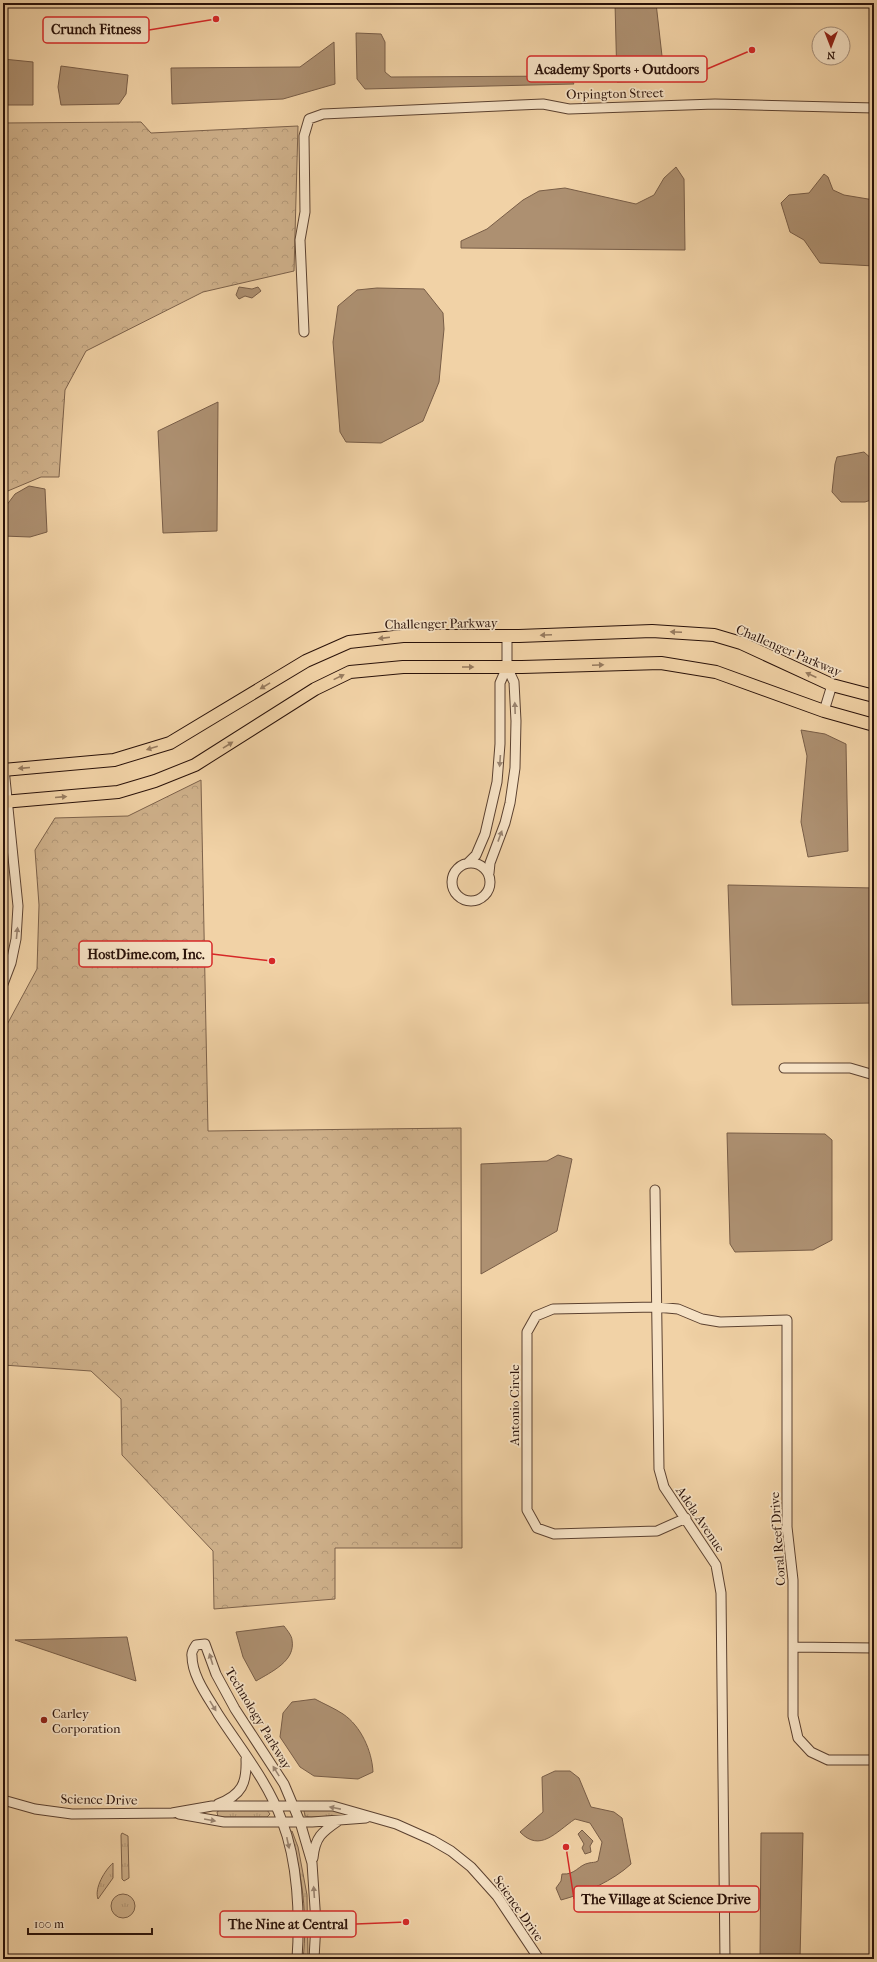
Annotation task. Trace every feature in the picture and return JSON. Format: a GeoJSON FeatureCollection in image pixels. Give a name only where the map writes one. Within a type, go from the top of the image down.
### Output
{"type":"FeatureCollection","features":[{"type":"Feature","properties":{"kind":"main road","name":"Challenger Parkway"},"geometry":{"type":"LineString","coordinates":[[4,769],[114,760],[170,743],[306,661],[349,642],[403,636],[507,636],[652,631],[714,635],[741,643],[832,685],[874,696]]}},
{"type":"Feature","properties":{"kind":"main road"},"geometry":{"type":"LineString","coordinates":[[6,802],[118,792],[155,781],[195,765],[315,689],[350,672],[403,667],[507,667],[661,663],[716,672],[824,711],[874,725]]}},
{"type":"Feature","properties":{"kind":"street","name":"Orpington Street"},"geometry":{"type":"LineString","coordinates":[[304,332],[300,240],[305,212],[304,136],[309,119],[323,114],[543,104],[569,109],[714,104],[874,108]]}},
{"type":"Feature","properties":{"kind":"street"},"geometry":{"type":"LineString","coordinates":[[507,636],[507,667],[500,683],[500,763],[493,805],[485,834],[476,855],[468,863],[460,866],[454,872],[452,879],[453,889],[459,898],[471,902],[484,897],[490,887],[488,873],[490,864],[505,824],[510,802],[515,768],[516,721],[514,682],[507,667]]}},
{"type":"Feature","properties":{"kind":"street"},"geometry":{"type":"LineString","coordinates":[[824,711],[832,685]]}},
{"type":"Feature","properties":{"kind":"street"},"geometry":{"type":"LineString","coordinates":[[3,984],[14,951],[18,917],[18,895],[6,802],[4,769]]}},
{"type":"Feature","properties":{"kind":"street"},"geometry":{"type":"LineString","coordinates":[[468,863],[481,865],[488,873]]}},
{"type":"Feature","properties":{"kind":"street"},"geometry":{"type":"LineString","coordinates":[[784,1068],[850,1068],[874,1076]]}},
{"type":"Feature","properties":{"kind":"street","name":"Adela Avenue"},"geometry":{"type":"LineString","coordinates":[[655,1190],[658,1469],[664,1487],[716,1565],[721,1593],[725,1959]]}},
{"type":"Feature","properties":{"kind":"street","name":"Antonio Circle"},"geometry":{"type":"LineString","coordinates":[[686,1518],[657,1531],[554,1534],[537,1528],[526,1510],[526,1332],[536,1316],[553,1309],[656,1307],[678,1309],[702,1318],[720,1322]]}},
{"type":"Feature","properties":{"kind":"street","name":"Coral Reef Drive"},"geometry":{"type":"LineString","coordinates":[[720,1322],[786,1320],[786,1527],[793,1580],[793,1716],[798,1738],[811,1752],[828,1760],[874,1760]]}},
{"type":"Feature","properties":{"kind":"street","name":"Technology Parkway"},"geometry":{"type":"LineString","coordinates":[[297,1959],[299,1923],[293,1866],[282,1821],[276,1806],[204,1691],[194,1667],[191,1655],[196,1645],[205,1644],[219,1680],[235,1709],[284,1784],[300,1822],[312,1863],[316,1923],[314,1959]]}},
{"type":"Feature","properties":{"kind":"street"},"geometry":{"type":"LineString","coordinates":[[793,1646],[874,1648]]}},
{"type":"Feature","properties":{"kind":"street"},"geometry":{"type":"LineString","coordinates":[[212,1806],[229,1800],[240,1790],[247,1773],[246,1758]]}},
{"type":"Feature","properties":{"kind":"street","name":"Science Drive"},"geometry":{"type":"LineString","coordinates":[[3,1800],[35,1809],[72,1814],[172,1813],[212,1806],[333,1806],[410,1828],[451,1851],[471,1867],[497,1896],[539,1959]]}},
{"type":"Feature","properties":{"kind":"street","name":"Science Drive"},"geometry":{"type":"LineString","coordinates":[[172,1813],[224,1822],[339,1821],[372,1818]]}},
{"type":"Feature","properties":{"kind":"street"},"geometry":{"type":"LineString","coordinates":[[312,1863],[316,1840],[326,1829],[339,1821]]}},
{"type":"Feature","properties":{"kind":"green space"},"geometry":{"type":"Polygon","coordinates":[[[141,122],[151,133],[298,126],[294,271],[203,292],[86,351],[65,390],[59,477],[41,477],[3,493],[3,123],[141,122]]]}},
{"type":"Feature","properties":{"kind":"green space"},"geometry":{"type":"Polygon","coordinates":[[[201,780],[208,1131],[461,1128],[462,1548],[335,1548],[335,1599],[214,1609],[213,1551],[122,1455],[121,1399],[91,1371],[3,1365],[3,1032],[37,969],[39,905],[35,850],[55,818],[128,816],[201,780]]]}},
{"type":"Feature","properties":{"kind":"green space"},"geometry":{"type":"Polygon","coordinates":[[[307,1809],[336,1810],[351,1814],[351,1816],[310,1817],[305,1816],[304,1811],[307,1809]]]}},
{"type":"Feature","properties":{"kind":"green space"},"geometry":{"type":"Polygon","coordinates":[[[220,1810],[267,1810],[270,1814],[267,1817],[218,1817],[217,1812],[220,1810]]]}},
{"type":"Feature","properties":{"kind":"green space"},"geometry":{"type":"Polygon","coordinates":[[[292,1831],[298,1847],[307,1895],[308,1959],[303,1959],[305,1927],[303,1895],[298,1863],[290,1832],[292,1831]]]}},
{"type":"Feature","properties":{"kind":"green space"},"geometry":{"type":"Polygon","coordinates":[[[122,1833],[128,1836],[129,1878],[124,1881],[122,1879],[122,1833]]]}},
{"type":"Feature","properties":{"kind":"green space"},"geometry":{"type":"Polygon","coordinates":[[[113,1863],[113,1878],[98,1899],[97,1895],[101,1880],[113,1863]]]}},
{"type":"Feature","properties":{"kind":"green space"},"geometry":{"type":"Polygon","coordinates":[[[123,1894],[131,1898],[135,1906],[131,1914],[123,1918],[115,1914],[111,1906],[115,1898],[123,1894]]]}},
{"type":"Feature","properties":{"kind":"shaded area"},"geometry":{"type":"Polygon","coordinates":[[[615,3],[656,3],[662,56],[672,81],[617,82],[615,3]]]}},
{"type":"Feature","properties":{"kind":"shaded area"},"geometry":{"type":"Polygon","coordinates":[[[356,33],[381,34],[385,42],[385,72],[391,77],[569,76],[574,84],[365,89],[357,79],[356,33]]]}},
{"type":"Feature","properties":{"kind":"shaded area"},"geometry":{"type":"Polygon","coordinates":[[[334,42],[335,84],[283,99],[172,104],[171,68],[300,67],[334,42]]]}},
{"type":"Feature","properties":{"kind":"shaded area"},"geometry":{"type":"Polygon","coordinates":[[[3,59],[33,62],[33,105],[3,105],[3,59]]]}},
{"type":"Feature","properties":{"kind":"shaded area"},"geometry":{"type":"Polygon","coordinates":[[[61,66],[128,75],[126,94],[119,104],[61,105],[58,87],[61,66]]]}},
{"type":"Feature","properties":{"kind":"shaded area"},"geometry":{"type":"Polygon","coordinates":[[[676,167],[684,179],[685,250],[461,248],[461,241],[487,229],[523,200],[539,191],[565,188],[636,204],[654,195],[664,178],[676,167]]]}},
{"type":"Feature","properties":{"kind":"shaded area"},"geometry":{"type":"Polygon","coordinates":[[[824,174],[828,177],[833,190],[844,195],[874,200],[874,266],[820,263],[804,240],[790,232],[781,203],[789,195],[809,193],[824,174]]]}},
{"type":"Feature","properties":{"kind":"shaded area"},"geometry":{"type":"Polygon","coordinates":[[[239,287],[252,289],[258,287],[261,291],[252,298],[245,296],[239,299],[236,295],[239,287]]]}},
{"type":"Feature","properties":{"kind":"shaded area"},"geometry":{"type":"Polygon","coordinates":[[[377,288],[424,289],[443,313],[444,329],[439,382],[423,421],[381,443],[346,442],[340,432],[333,342],[338,306],[357,290],[377,288]]]}},
{"type":"Feature","properties":{"kind":"shaded area"},"geometry":{"type":"Polygon","coordinates":[[[218,402],[217,531],[163,533],[158,431],[218,402]]]}},
{"type":"Feature","properties":{"kind":"shaded area"},"geometry":{"type":"Polygon","coordinates":[[[864,452],[874,461],[874,499],[865,502],[841,502],[832,492],[837,457],[864,452]]]}},
{"type":"Feature","properties":{"kind":"shaded area"},"geometry":{"type":"Polygon","coordinates":[[[29,486],[45,489],[47,532],[30,537],[3,536],[3,506],[6,506],[15,494],[29,486]]]}},
{"type":"Feature","properties":{"kind":"shaded area"},"geometry":{"type":"Polygon","coordinates":[[[801,730],[825,734],[846,744],[848,851],[808,857],[801,822],[807,756],[801,730]]]}},
{"type":"Feature","properties":{"kind":"shaded area"},"geometry":{"type":"Polygon","coordinates":[[[728,885],[874,888],[874,1003],[732,1005],[728,885]]]}},
{"type":"Feature","properties":{"kind":"shaded area"},"geometry":{"type":"Polygon","coordinates":[[[727,1133],[825,1134],[832,1140],[832,1240],[813,1250],[735,1252],[730,1244],[727,1133]]]}},
{"type":"Feature","properties":{"kind":"shaded area"},"geometry":{"type":"Polygon","coordinates":[[[558,1155],[572,1159],[557,1231],[481,1274],[481,1164],[547,1161],[558,1155]]]}},
{"type":"Feature","properties":{"kind":"shaded area"},"geometry":{"type":"Polygon","coordinates":[[[284,1626],[292,1638],[290,1654],[275,1670],[256,1681],[243,1657],[236,1632],[284,1626]]]}},
{"type":"Feature","properties":{"kind":"shaded area"},"geometry":{"type":"Polygon","coordinates":[[[127,1637],[136,1681],[15,1640],[127,1637]]]}},
{"type":"Feature","properties":{"kind":"shaded area"},"geometry":{"type":"Polygon","coordinates":[[[315,1699],[343,1714],[355,1725],[368,1748],[373,1772],[358,1779],[314,1776],[300,1767],[280,1737],[283,1713],[292,1702],[315,1699]]]}},
{"type":"Feature","properties":{"kind":"shaded area"},"geometry":{"type":"Polygon","coordinates":[[[555,1771],[570,1771],[579,1778],[591,1807],[614,1812],[622,1818],[631,1864],[616,1876],[598,1886],[561,1900],[556,1888],[561,1881],[562,1874],[571,1873],[585,1864],[598,1861],[602,1842],[590,1823],[575,1819],[555,1834],[541,1841],[534,1841],[527,1838],[520,1832],[543,1812],[542,1777],[555,1771]]]}},
{"type":"Feature","properties":{"kind":"shaded area"},"geometry":{"type":"Polygon","coordinates":[[[582,1830],[593,1841],[590,1846],[591,1852],[585,1854],[582,1848],[584,1844],[578,1834],[582,1830]]]}},
{"type":"Feature","properties":{"kind":"shaded area"},"geometry":{"type":"Polygon","coordinates":[[[761,1833],[803,1833],[800,1959],[760,1959],[761,1833]]]}},
{"type":"Feature","properties":{"kind":"place","name":"Crunch Fitness"},"geometry":{"type":"Point","coordinates":[216,19]}},
{"type":"Feature","properties":{"kind":"place","name":"Academy Sports + Outdoors"},"geometry":{"type":"Point","coordinates":[752,50]}},
{"type":"Feature","properties":{"kind":"place","name":"HostDime.com, Inc."},"geometry":{"type":"Point","coordinates":[272,961]}},
{"type":"Feature","properties":{"kind":"place","name":"Carley Corporation"},"geometry":{"type":"Point","coordinates":[44,1720]}},
{"type":"Feature","properties":{"kind":"place","name":"The Village at Science Drive"},"geometry":{"type":"Point","coordinates":[566,1847]}},
{"type":"Feature","properties":{"kind":"place","name":"The Nine at Central"},"geometry":{"type":"Point","coordinates":[406,1922]}}]}
